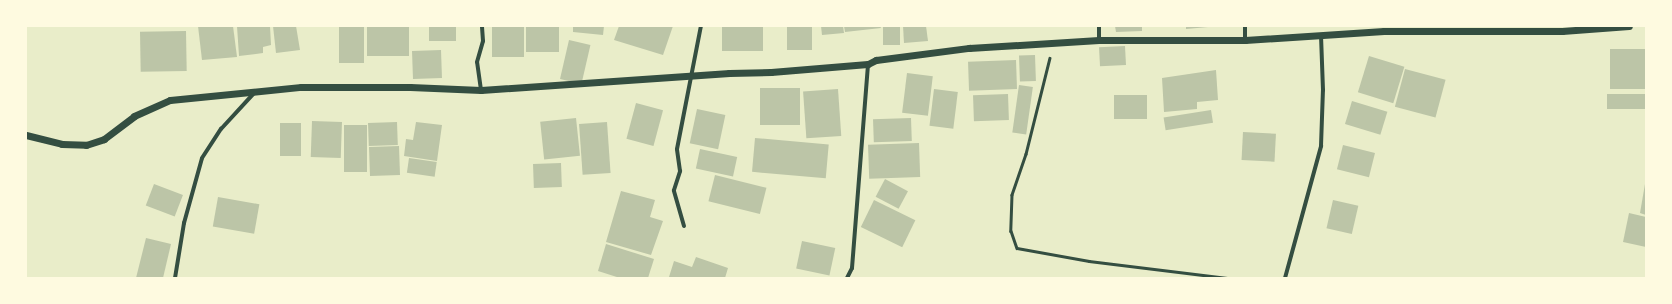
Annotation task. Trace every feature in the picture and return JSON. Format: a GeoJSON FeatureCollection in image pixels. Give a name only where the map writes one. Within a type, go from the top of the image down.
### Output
{"type":"FeatureCollection","features":[{"type":"Feature","properties":{"kind":"street"},"geometry":{"type":"LineString","coordinates":[[481,90],[478,62],[483,41],[482,26]]}},
{"type":"Feature","properties":{"kind":"street"},"geometry":{"type":"LineString","coordinates":[[684,226],[674,190],[680,171],[676,149],[693,76],[701,26]]}},
{"type":"Feature","properties":{"kind":"street"},"geometry":{"type":"LineString","coordinates":[[1099,26],[1099,40]]}},
{"type":"Feature","properties":{"kind":"street"},"geometry":{"type":"LineString","coordinates":[[1245,26],[1245,40]]}},
{"type":"Feature","properties":{"kind":"street"},"geometry":{"type":"LineString","coordinates":[[26,135],[62,144],[86,145],[104,139],[134,116],[170,100],[257,90],[301,87],[410,87],[481,90],[868,64],[876,60],[969,48],[1054,44],[1099,40],[1245,40],[1384,31],[1562,31],[1629,26]]}},
{"type":"Feature","properties":{"kind":"street"},"geometry":{"type":"LineString","coordinates":[[1285,278],[1321,146],[1323,90],[1321,36]]}},
{"type":"Feature","properties":{"kind":"street"},"geometry":{"type":"LineString","coordinates":[[847,278],[852,268],[868,64]]}},
{"type":"Feature","properties":{"kind":"street"},"geometry":{"type":"LineString","coordinates":[[175,278],[184,223],[202,158],[221,129],[257,90]]}},
{"type":"Feature","properties":{"kind":"path"},"geometry":{"type":"LineString","coordinates":[[1054,44],[1031,124],[1026,154],[1012,195],[1011,231],[1017,248],[1089,261],[1227,278]]}},
{"type":"Feature","properties":{"kind":"building"},"geometry":{"type":"Polygon","coordinates":[[[198,26],[233,26],[237,57],[202,60],[198,26]]]}},
{"type":"Feature","properties":{"kind":"building"},"geometry":{"type":"Polygon","coordinates":[[[237,26],[270,26],[271,45],[263,47],[263,53],[239,56],[237,26]]]}},
{"type":"Feature","properties":{"kind":"building"},"geometry":{"type":"Polygon","coordinates":[[[273,26],[296,26],[300,50],[276,53],[273,26]]]}},
{"type":"Feature","properties":{"kind":"building"},"geometry":{"type":"Polygon","coordinates":[[[339,26],[364,26],[364,63],[339,63],[339,26]]]}},
{"type":"Feature","properties":{"kind":"building"},"geometry":{"type":"Polygon","coordinates":[[[367,26],[409,26],[409,56],[367,56],[367,26]]]}},
{"type":"Feature","properties":{"kind":"building"},"geometry":{"type":"Polygon","coordinates":[[[429,26],[456,26],[456,41],[429,41],[429,26]]]}},
{"type":"Feature","properties":{"kind":"building"},"geometry":{"type":"Polygon","coordinates":[[[492,26],[524,26],[524,57],[492,57],[492,26]]]}},
{"type":"Feature","properties":{"kind":"building"},"geometry":{"type":"Polygon","coordinates":[[[526,26],[559,26],[559,52],[526,52],[526,26]]]}},
{"type":"Feature","properties":{"kind":"building"},"geometry":{"type":"Polygon","coordinates":[[[573,26],[604,26],[603,35],[573,32],[573,26]]]}},
{"type":"Feature","properties":{"kind":"building"},"geometry":{"type":"Polygon","coordinates":[[[619,26],[673,26],[663,55],[614,40],[619,26]]]}},
{"type":"Feature","properties":{"kind":"building"},"geometry":{"type":"Polygon","coordinates":[[[722,26],[763,26],[763,51],[722,51],[722,26]]]}},
{"type":"Feature","properties":{"kind":"building"},"geometry":{"type":"Polygon","coordinates":[[[787,26],[812,26],[812,50],[787,50],[787,26]]]}},
{"type":"Feature","properties":{"kind":"building"},"geometry":{"type":"Polygon","coordinates":[[[821,26],[843,26],[844,33],[822,35],[821,26]]]}},
{"type":"Feature","properties":{"kind":"building"},"geometry":{"type":"Polygon","coordinates":[[[844,26],[880,26],[881,28],[845,32],[844,26]]]}},
{"type":"Feature","properties":{"kind":"building"},"geometry":{"type":"Polygon","coordinates":[[[883,26],[900,26],[900,45],[883,45],[883,26]]]}},
{"type":"Feature","properties":{"kind":"building"},"geometry":{"type":"Polygon","coordinates":[[[903,26],[926,26],[928,41],[904,43],[903,26]]]}},
{"type":"Feature","properties":{"kind":"building"},"geometry":{"type":"Polygon","coordinates":[[[1115,26],[1142,26],[1142,31],[1116,32],[1115,26]]]}},
{"type":"Feature","properties":{"kind":"building"},"geometry":{"type":"Polygon","coordinates":[[[1186,26],[1208,26],[1208,27],[1186,29],[1186,26]]]}},
{"type":"Feature","properties":{"kind":"building"},"geometry":{"type":"Polygon","coordinates":[[[186,31],[187,71],[141,72],[140,32],[186,31]]]}},
{"type":"Feature","properties":{"kind":"building"},"geometry":{"type":"Polygon","coordinates":[[[569,40],[590,45],[581,84],[560,79],[569,40]]]}},
{"type":"Feature","properties":{"kind":"building"},"geometry":{"type":"Polygon","coordinates":[[[1125,46],[1126,65],[1100,66],[1099,47],[1125,46]]]}},
{"type":"Feature","properties":{"kind":"building"},"geometry":{"type":"Polygon","coordinates":[[[1610,49],[1646,49],[1646,89],[1610,89],[1610,49]]]}},
{"type":"Feature","properties":{"kind":"building"},"geometry":{"type":"Polygon","coordinates":[[[441,50],[442,78],[413,79],[412,51],[441,50]]]}},
{"type":"Feature","properties":{"kind":"building"},"geometry":{"type":"Polygon","coordinates":[[[1035,55],[1036,81],[1020,82],[1019,56],[1035,55]]]}},
{"type":"Feature","properties":{"kind":"building"},"geometry":{"type":"Polygon","coordinates":[[[1369,56],[1404,67],[1393,103],[1358,92],[1369,56]]]}},
{"type":"Feature","properties":{"kind":"building"},"geometry":{"type":"Polygon","coordinates":[[[1016,60],[1017,89],[969,91],[968,62],[1016,60]]]}},
{"type":"Feature","properties":{"kind":"building"},"geometry":{"type":"Polygon","coordinates":[[[1405,69],[1446,80],[1435,118],[1395,107],[1405,69]]]}},
{"type":"Feature","properties":{"kind":"building"},"geometry":{"type":"Polygon","coordinates":[[[1216,70],[1218,100],[1197,102],[1197,109],[1164,112],[1162,78],[1216,70]]]}},
{"type":"Feature","properties":{"kind":"building"},"geometry":{"type":"Polygon","coordinates":[[[907,73],[933,76],[928,116],[902,113],[907,73]]]}},
{"type":"Feature","properties":{"kind":"building"},"geometry":{"type":"Polygon","coordinates":[[[1019,85],[1033,87],[1026,134],[1012,133],[1019,85]]]}},
{"type":"Feature","properties":{"kind":"building"},"geometry":{"type":"Polygon","coordinates":[[[760,88],[800,88],[800,125],[760,125],[760,88]]]}},
{"type":"Feature","properties":{"kind":"building"},"geometry":{"type":"Polygon","coordinates":[[[838,89],[841,136],[806,138],[803,91],[838,89]]]}},
{"type":"Feature","properties":{"kind":"building"},"geometry":{"type":"Polygon","coordinates":[[[934,89],[958,92],[953,129],[929,126],[934,89]]]}},
{"type":"Feature","properties":{"kind":"building"},"geometry":{"type":"Polygon","coordinates":[[[1008,94],[1009,120],[974,121],[973,95],[1008,94]]]}},
{"type":"Feature","properties":{"kind":"building"},"geometry":{"type":"Polygon","coordinates":[[[1607,94],[1646,94],[1646,109],[1607,109],[1607,94]]]}},
{"type":"Feature","properties":{"kind":"building"},"geometry":{"type":"Polygon","coordinates":[[[1114,95],[1147,95],[1147,119],[1114,119],[1114,95]]]}},
{"type":"Feature","properties":{"kind":"building"},"geometry":{"type":"Polygon","coordinates":[[[1352,101],[1387,112],[1380,135],[1345,124],[1352,101]]]}},
{"type":"Feature","properties":{"kind":"building"},"geometry":{"type":"Polygon","coordinates":[[[636,103],[663,110],[653,146],[626,139],[636,103]]]}},
{"type":"Feature","properties":{"kind":"building"},"geometry":{"type":"Polygon","coordinates":[[[697,109],[725,115],[718,149],[690,143],[697,109]]]}},
{"type":"Feature","properties":{"kind":"building"},"geometry":{"type":"Polygon","coordinates":[[[1211,110],[1213,123],[1166,130],[1164,118],[1211,110]]]}},
{"type":"Feature","properties":{"kind":"building"},"geometry":{"type":"Polygon","coordinates":[[[576,118],[580,156],[544,160],[540,122],[576,118]]]}},
{"type":"Feature","properties":{"kind":"building"},"geometry":{"type":"Polygon","coordinates":[[[911,118],[912,141],[874,142],[873,119],[911,118]]]}},
{"type":"Feature","properties":{"kind":"building"},"geometry":{"type":"Polygon","coordinates":[[[312,121],[342,122],[341,158],[311,157],[312,121]]]}},
{"type":"Feature","properties":{"kind":"building"},"geometry":{"type":"Polygon","coordinates":[[[397,122],[398,145],[369,146],[368,123],[397,122]]]}},
{"type":"Feature","properties":{"kind":"building"},"geometry":{"type":"Polygon","coordinates":[[[416,122],[442,125],[437,161],[404,156],[406,139],[413,140],[416,122]]]}},
{"type":"Feature","properties":{"kind":"building"},"geometry":{"type":"Polygon","coordinates":[[[607,122],[611,173],[583,175],[579,124],[607,122]]]}},
{"type":"Feature","properties":{"kind":"building"},"geometry":{"type":"Polygon","coordinates":[[[280,123],[301,123],[301,156],[280,156],[280,123]]]}},
{"type":"Feature","properties":{"kind":"building"},"geometry":{"type":"Polygon","coordinates":[[[344,125],[367,125],[367,172],[344,172],[344,125]]]}},
{"type":"Feature","properties":{"kind":"building"},"geometry":{"type":"Polygon","coordinates":[[[1243,132],[1276,134],[1274,162],[1242,160],[1243,132]]]}},
{"type":"Feature","properties":{"kind":"building"},"geometry":{"type":"Polygon","coordinates":[[[755,138],[829,144],[826,178],[752,172],[755,138]]]}},
{"type":"Feature","properties":{"kind":"building"},"geometry":{"type":"Polygon","coordinates":[[[919,143],[920,177],[869,179],[868,145],[919,143]]]}},
{"type":"Feature","properties":{"kind":"building"},"geometry":{"type":"Polygon","coordinates":[[[1343,145],[1375,153],[1369,177],[1337,169],[1343,145]]]}},
{"type":"Feature","properties":{"kind":"building"},"geometry":{"type":"Polygon","coordinates":[[[399,146],[400,175],[370,176],[369,147],[399,146]]]}},
{"type":"Feature","properties":{"kind":"building"},"geometry":{"type":"Polygon","coordinates":[[[700,149],[737,157],[733,176],[696,169],[700,149]]]}},
{"type":"Feature","properties":{"kind":"building"},"geometry":{"type":"Polygon","coordinates":[[[409,158],[437,162],[435,177],[407,173],[409,158]]]}},
{"type":"Feature","properties":{"kind":"building"},"geometry":{"type":"Polygon","coordinates":[[[561,163],[562,187],[534,188],[533,164],[561,163]]]}},
{"type":"Feature","properties":{"kind":"building"},"geometry":{"type":"Polygon","coordinates":[[[715,175],[766,188],[760,214],[708,201],[715,175]]]}},
{"type":"Feature","properties":{"kind":"building"},"geometry":{"type":"Polygon","coordinates":[[[885,179],[908,191],[899,209],[876,197],[885,179]]]}},
{"type":"Feature","properties":{"kind":"building"},"geometry":{"type":"Polygon","coordinates":[[[154,184],[183,195],[175,217],[146,205],[154,184]]]}},
{"type":"Feature","properties":{"kind":"building"},"geometry":{"type":"Polygon","coordinates":[[[1646,184],[1646,215],[1640,213],[1646,184]]]}},
{"type":"Feature","properties":{"kind":"building"},"geometry":{"type":"Polygon","coordinates":[[[621,191],[655,200],[650,217],[663,221],[651,255],[606,242],[621,191]]]}},
{"type":"Feature","properties":{"kind":"building"},"geometry":{"type":"Polygon","coordinates":[[[218,197],[259,204],[254,234],[213,227],[218,197]]]}},
{"type":"Feature","properties":{"kind":"building"},"geometry":{"type":"Polygon","coordinates":[[[874,200],[915,220],[902,247],[861,227],[874,200]]]}},
{"type":"Feature","properties":{"kind":"building"},"geometry":{"type":"Polygon","coordinates":[[[1333,200],[1358,206],[1352,234],[1326,228],[1333,200]]]}},
{"type":"Feature","properties":{"kind":"building"},"geometry":{"type":"Polygon","coordinates":[[[1629,213],[1646,217],[1646,247],[1623,242],[1629,213]]]}},
{"type":"Feature","properties":{"kind":"building"},"geometry":{"type":"Polygon","coordinates":[[[146,238],[171,244],[163,278],[136,278],[146,238]]]}},
{"type":"Feature","properties":{"kind":"building"},"geometry":{"type":"Polygon","coordinates":[[[802,241],[835,248],[829,275],[796,268],[802,241]]]}},
{"type":"Feature","properties":{"kind":"building"},"geometry":{"type":"Polygon","coordinates":[[[606,244],[654,259],[648,278],[620,278],[598,271],[606,244]]]}},
{"type":"Feature","properties":{"kind":"building"},"geometry":{"type":"Polygon","coordinates":[[[696,257],[728,268],[725,278],[669,277],[674,261],[692,267],[696,257]]]}}]}
